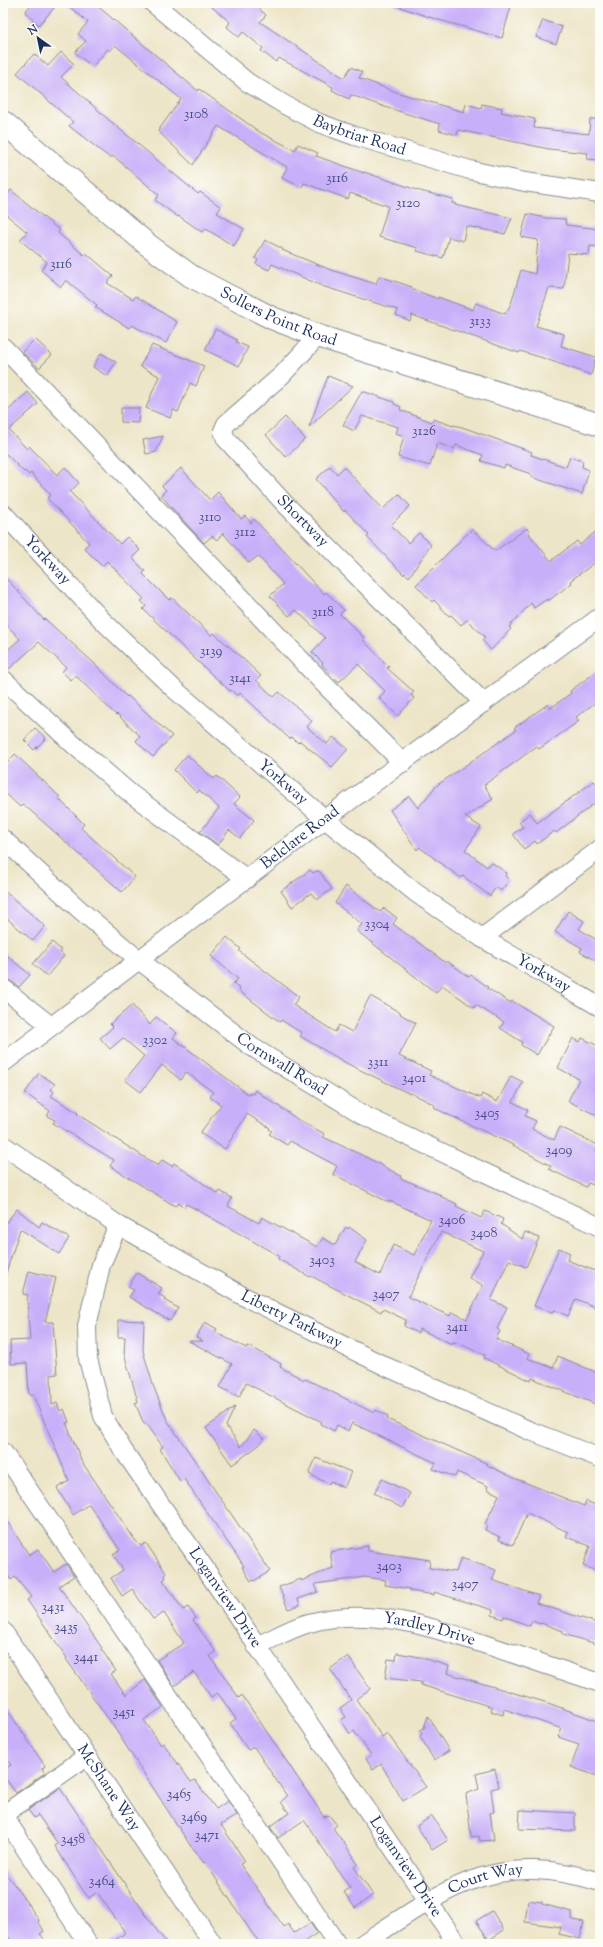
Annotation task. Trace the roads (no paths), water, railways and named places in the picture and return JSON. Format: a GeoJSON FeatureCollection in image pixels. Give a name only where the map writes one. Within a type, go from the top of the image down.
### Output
{"type":"FeatureCollection","features":[{"type":"Feature","properties":{"kind":"main road","name":"Sollers Point Road"},"geometry":{"type":"LineString","coordinates":[[3,122],[148,245],[191,276],[272,318],[318,336],[600,425]]}},
{"type":"Feature","properties":{"kind":"street","name":"Baybriar Road"},"geometry":{"type":"LineString","coordinates":[[152,3],[247,82],[319,123],[362,138],[470,170],[524,182],[600,193]]}},
{"type":"Feature","properties":{"kind":"street","name":"Shortway"},"geometry":{"type":"LineString","coordinates":[[318,336],[282,376],[226,424],[223,431],[226,439],[284,503],[484,703]]}},
{"type":"Feature","properties":{"kind":"street"},"geometry":{"type":"LineString","coordinates":[[3,347],[325,685],[403,763]]}},
{"type":"Feature","properties":{"kind":"street","name":"Yorkway"},"geometry":{"type":"LineString","coordinates":[[3,513],[103,621],[174,690],[325,819],[416,893],[482,938],[600,1007]]}},
{"type":"Feature","properties":{"kind":"street","name":"Belclare Road"},"geometry":{"type":"LineString","coordinates":[[3,1063],[325,819],[600,617]]}},
{"type":"Feature","properties":{"kind":"street"},"geometry":{"type":"LineString","coordinates":[[3,679],[74,745],[131,794],[247,879]]}},
{"type":"Feature","properties":{"kind":"street","name":"Cornwall Road"},"geometry":{"type":"LineString","coordinates":[[3,839],[139,960],[252,1047],[365,1116],[600,1227]]}},
{"type":"Feature","properties":{"kind":"street"},"geometry":{"type":"LineString","coordinates":[[482,938],[600,849]]}},
{"type":"Feature","properties":{"kind":"street"},"geometry":{"type":"LineString","coordinates":[[3,988],[51,1026]]}},
{"type":"Feature","properties":{"kind":"street","name":"Liberty Parkway"},"geometry":{"type":"LineString","coordinates":[[3,1146],[118,1225],[243,1296],[387,1367],[528,1430],[600,1458]]}},
{"type":"Feature","properties":{"kind":"street","name":"Loganview Drive"},"geometry":{"type":"LineString","coordinates":[[118,1225],[101,1265],[87,1326],[88,1359],[103,1416],[123,1450],[215,1582],[256,1646],[457,1944]]}},
{"type":"Feature","properties":{"kind":"street"},"geometry":{"type":"LineString","coordinates":[[3,1452],[338,1944]]}},
{"type":"Feature","properties":{"kind":"street","name":"Yardley Drive"},"geometry":{"type":"LineString","coordinates":[[256,1646],[309,1623],[364,1617],[398,1620],[439,1630],[600,1683]]}},
{"type":"Feature","properties":{"kind":"street","name":"McShane Way"},"geometry":{"type":"LineString","coordinates":[[3,1631],[213,1944]]}},
{"type":"Feature","properties":{"kind":"street"},"geometry":{"type":"LineString","coordinates":[[87,1756],[3,1815],[88,1944]]}},
{"type":"Feature","properties":{"kind":"street","name":"Court Way"},"geometry":{"type":"LineString","coordinates":[[362,1944],[428,1900],[472,1879],[505,1870],[539,1869],[572,1873],[600,1882]]}}]}
